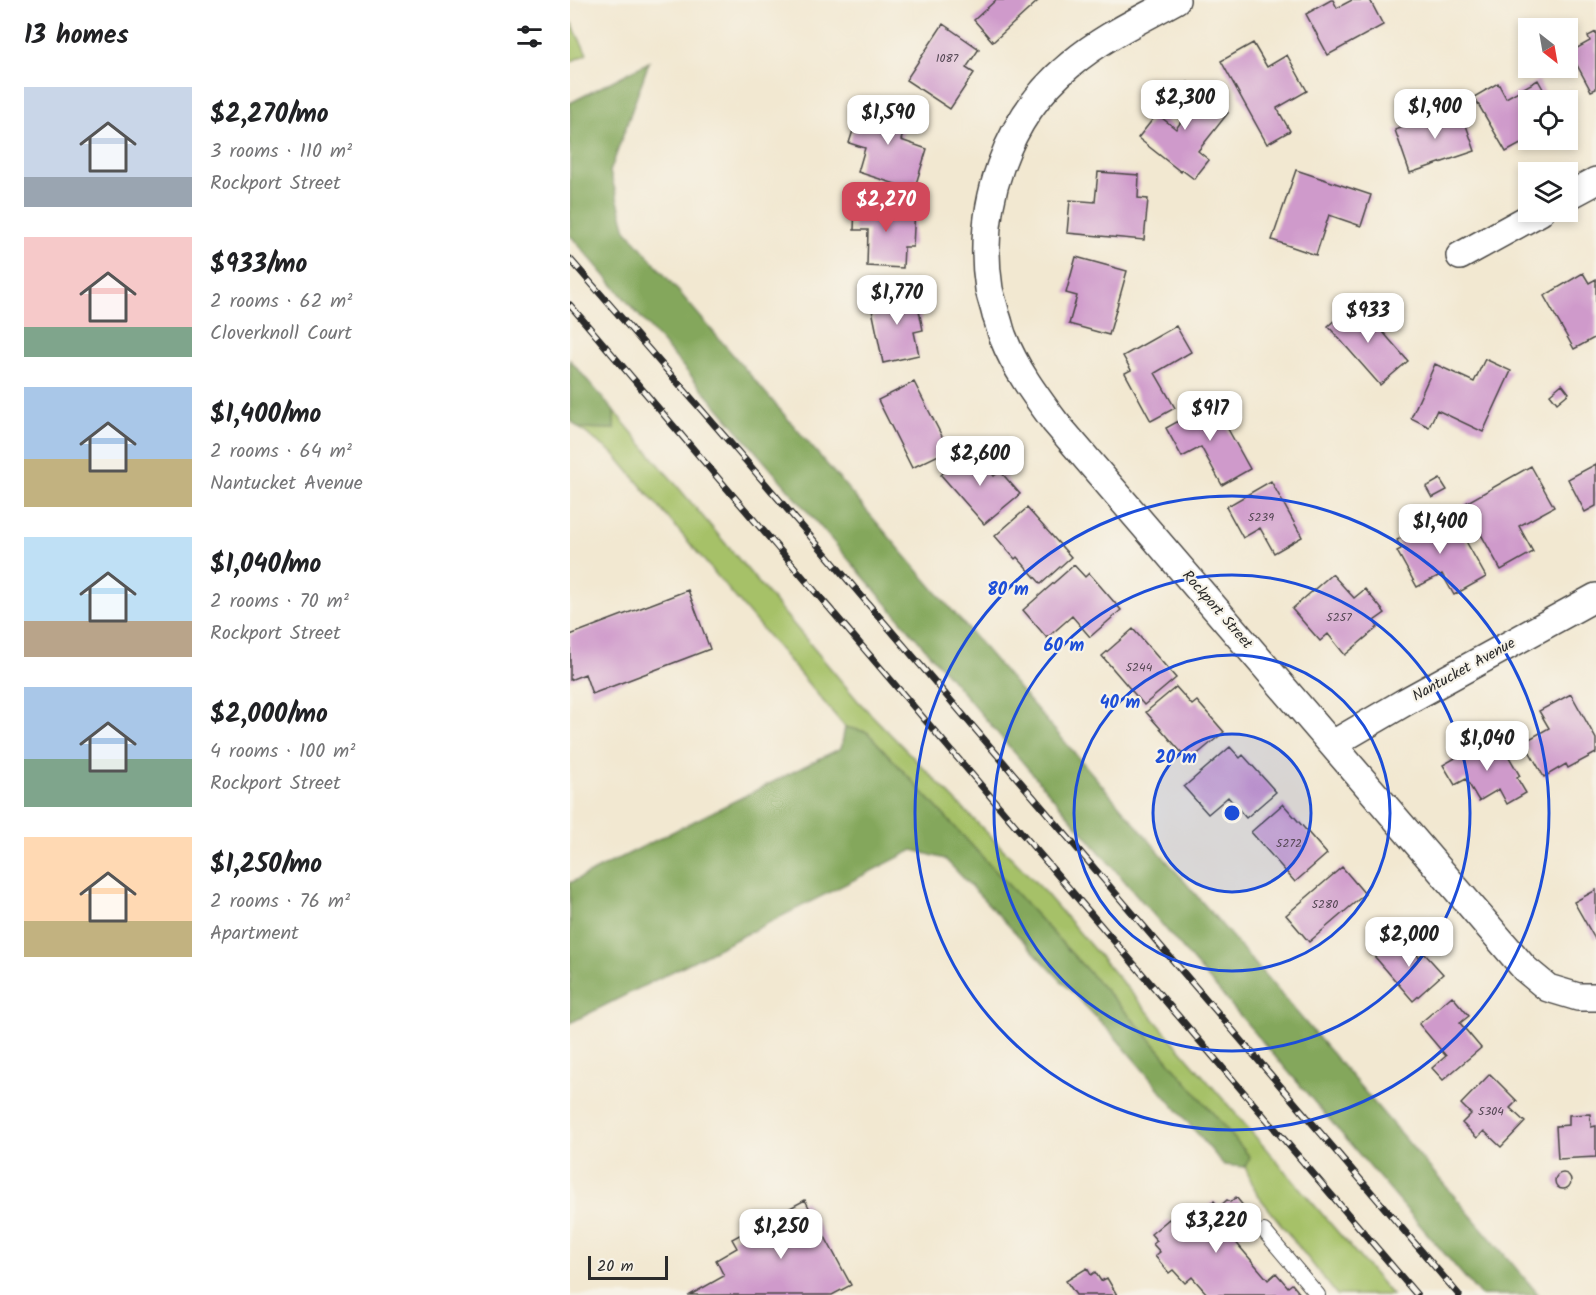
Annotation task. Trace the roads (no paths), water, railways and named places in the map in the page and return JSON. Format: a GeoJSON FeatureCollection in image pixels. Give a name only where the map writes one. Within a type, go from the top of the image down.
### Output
{"type":"FeatureCollection","features":[{"type":"Feature","properties":{"kind":"street","name":"Rockport Street"},"geometry":{"type":"LineString","coordinates":[[1176,0],[1100,42],[1070,65],[1042,91],[1021,121],[1004,157],[991,196],[986,237],[989,289],[1003,337],[1026,381],[1055,422],[1525,969],[1548,988],[1587,997]]}},
{"type":"Feature","properties":{"kind":"street"},"geometry":{"type":"LineString","coordinates":[[1578,191],[1596,181]]}},
{"type":"Feature","properties":{"kind":"street"},"geometry":{"type":"LineString","coordinates":[[1460,256],[1522,222]]}},
{"type":"Feature","properties":{"kind":"street","name":"Nantucket Avenue"},"geometry":{"type":"LineString","coordinates":[[1333,744],[1596,597]]}},
{"type":"Feature","properties":{"kind":"lane"},"geometry":{"type":"LineString","coordinates":[[1264,1231],[1318,1295]]}},
{"type":"Feature","properties":{"kind":"railway"},"geometry":{"type":"LineString","coordinates":[[570,259],[746,461],[1459,1295]]}},
{"type":"Feature","properties":{"kind":"railway"},"geometry":{"type":"LineString","coordinates":[[570,305],[1417,1295]]}}]}
